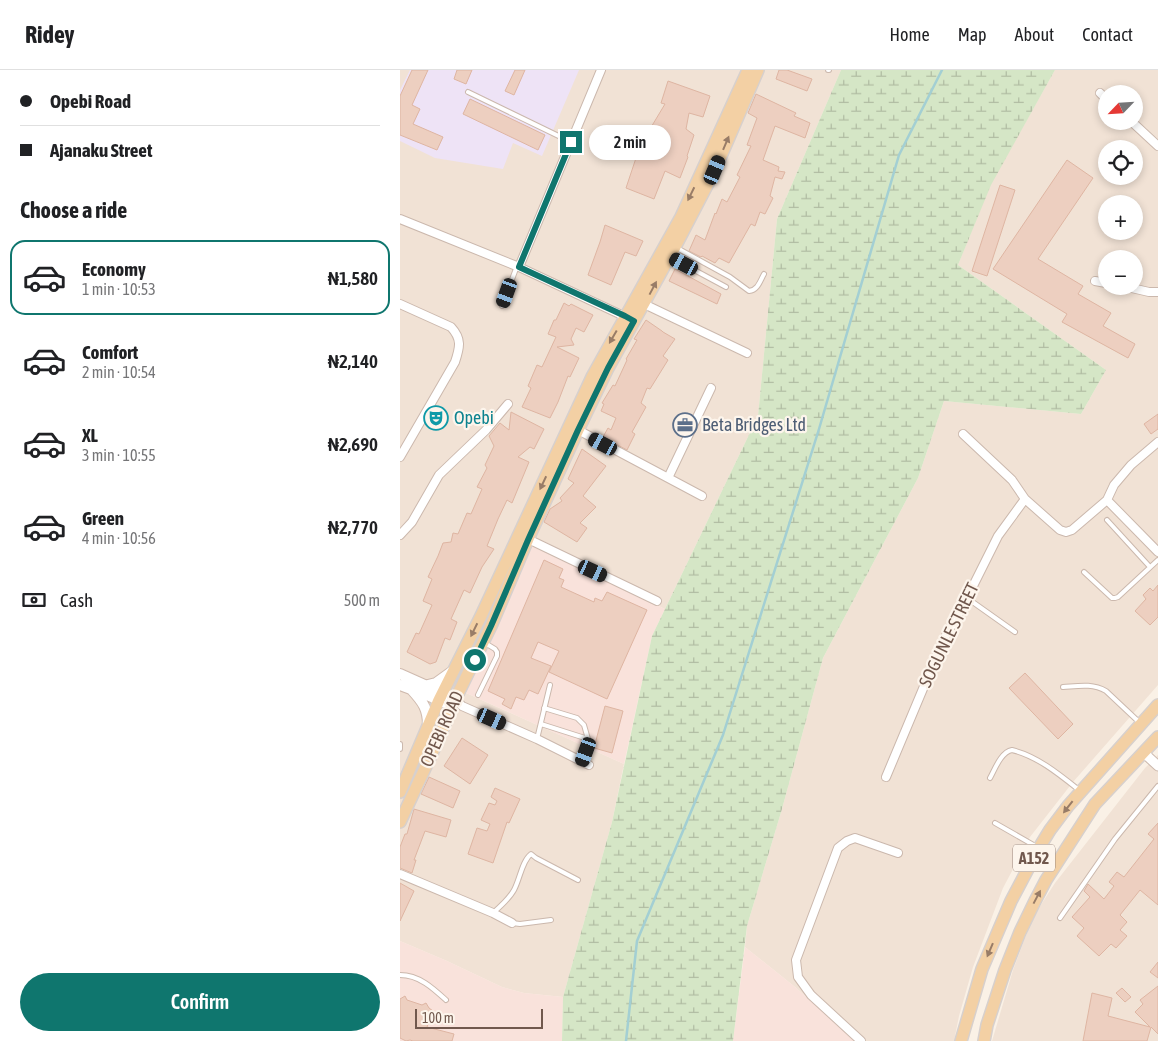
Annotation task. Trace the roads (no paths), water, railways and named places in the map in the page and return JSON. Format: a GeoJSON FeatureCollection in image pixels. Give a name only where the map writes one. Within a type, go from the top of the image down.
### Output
{"type":"FeatureCollection","features":[{"type":"Feature","properties":{"kind":"main road","name":"OPEBI ROAD"},"geometry":{"type":"LineString","coordinates":[[400,822],[457,704],[578,430],[681,216],[748,70]]}},
{"type":"Feature","properties":{"kind":"main road","name":"OPEBI ROAD"},"geometry":{"type":"LineString","coordinates":[[400,792],[404,771],[481,616],[592,377],[630,319],[644,304],[673,252],[715,170],[758,70]]}},
{"type":"Feature","properties":{"kind":"main road"},"geometry":{"type":"LineString","coordinates":[[424,686],[436,683],[455,669]]}},
{"type":"Feature","properties":{"kind":"main road"},"geometry":{"type":"LineString","coordinates":[[400,674],[457,704]]}},
{"type":"Feature","properties":{"kind":"main road"},"geometry":{"type":"LineString","coordinates":[[400,684],[412,690],[441,696]]}},
{"type":"Feature","properties":{"kind":"main road"},"geometry":{"type":"LineString","coordinates":[[412,690],[422,701],[426,709],[428,726]]}},
{"type":"Feature","properties":{"kind":"main road","name":"A152"},"geometry":{"type":"LineString","coordinates":[[961,1041],[982,968],[1011,901],[1039,848],[1050,830],[1081,791],[1158,706]]}},
{"type":"Feature","properties":{"kind":"main road","name":"A152"},"geometry":{"type":"LineString","coordinates":[[984,1041],[1005,970],[1020,932],[1057,862],[1095,804],[1158,737]]}},
{"type":"Feature","properties":{"kind":"street"},"geometry":{"type":"LineString","coordinates":[[518,266],[601,70]]}},
{"type":"Feature","properties":{"kind":"street"},"geometry":{"type":"LineString","coordinates":[[1141,130],[1158,146]]}},
{"type":"Feature","properties":{"kind":"street"},"geometry":{"type":"LineString","coordinates":[[400,219],[518,266],[630,319]]}},
{"type":"Feature","properties":{"kind":"street"},"geometry":{"type":"LineString","coordinates":[[1143,291],[1158,292]]}},
{"type":"Feature","properties":{"kind":"street"},"geometry":{"type":"LineString","coordinates":[[400,304],[451,327],[459,339],[459,350],[455,362],[400,457]]}},
{"type":"Feature","properties":{"kind":"street"},"geometry":{"type":"LineString","coordinates":[[644,304],[747,353]]}},
{"type":"Feature","properties":{"kind":"street"},"geometry":{"type":"LineString","coordinates":[[668,478],[711,388]]}},
{"type":"Feature","properties":{"kind":"street"},"geometry":{"type":"LineString","coordinates":[[400,535],[412,522],[439,475],[486,430],[508,404]]}},
{"type":"Feature","properties":{"kind":"street"},"geometry":{"type":"LineString","coordinates":[[578,430],[702,496]]}},
{"type":"Feature","properties":{"kind":"street"},"geometry":{"type":"LineString","coordinates":[[963,434],[1012,480],[1025,499],[1060,530],[1066,532],[1072,530],[1107,500],[1114,485],[1131,464],[1158,442]]}},
{"type":"Feature","properties":{"kind":"street","name":"SOGUNLE STREET"},"geometry":{"type":"LineString","coordinates":[[886,777],[943,641],[998,536],[1025,499]]}},
{"type":"Feature","properties":{"kind":"street"},"geometry":{"type":"LineString","coordinates":[[1107,500],[1158,552]]}},
{"type":"Feature","properties":{"kind":"street"},"geometry":{"type":"LineString","coordinates":[[528,540],[656,601]]}},
{"type":"Feature","properties":{"kind":"street"},"geometry":{"type":"LineString","coordinates":[[457,704],[586,763]]}},
{"type":"Feature","properties":{"kind":"street"},"geometry":{"type":"LineString","coordinates":[[1144,753],[1158,766]]}},
{"type":"Feature","properties":{"kind":"street"},"geometry":{"type":"LineString","coordinates":[[861,1041],[811,995],[798,977],[796,960],[838,848],[855,838],[898,853]]}},
{"type":"Feature","properties":{"kind":"street"},"geometry":{"type":"LineString","coordinates":[[400,874],[493,913],[512,924]]}},
{"type":"Feature","properties":{"kind":"lane"},"geometry":{"type":"LineString","coordinates":[[468,92],[571,142]]}},
{"type":"Feature","properties":{"kind":"lane"},"geometry":{"type":"LineString","coordinates":[[673,252],[730,277],[750,291],[757,287],[764,274]]}},
{"type":"Feature","properties":{"kind":"lane"},"geometry":{"type":"LineString","coordinates":[[673,252],[726,287]]}},
{"type":"Feature","properties":{"kind":"lane"},"geometry":{"type":"LineString","coordinates":[[502,306],[518,266]]}},
{"type":"Feature","properties":{"kind":"lane"},"geometry":{"type":"LineString","coordinates":[[1107,520],[1150,567]]}},
{"type":"Feature","properties":{"kind":"lane"},"geometry":{"type":"LineString","coordinates":[[1084,572],[1112,598],[1115,598],[1158,560]]}},
{"type":"Feature","properties":{"kind":"lane"},"geometry":{"type":"LineString","coordinates":[[967,598],[1015,632]]}},
{"type":"Feature","properties":{"kind":"lane"},"geometry":{"type":"LineString","coordinates":[[478,695],[497,656],[495,649],[483,643]]}},
{"type":"Feature","properties":{"kind":"lane"},"geometry":{"type":"LineString","coordinates":[[536,739],[550,685]]}},
{"type":"Feature","properties":{"kind":"lane"},"geometry":{"type":"LineString","coordinates":[[1063,686],[1092,685],[1100,688],[1106,691],[1141,724]]}},
{"type":"Feature","properties":{"kind":"lane"},"geometry":{"type":"LineString","coordinates":[[544,708],[577,718],[584,725],[589,742],[586,763]]}},
{"type":"Feature","properties":{"kind":"lane"},"geometry":{"type":"LineString","coordinates":[[541,724],[588,740]]}},
{"type":"Feature","properties":{"kind":"lane"},"geometry":{"type":"LineString","coordinates":[[400,744],[400,749]]}},
{"type":"Feature","properties":{"kind":"lane"},"geometry":{"type":"LineString","coordinates":[[1107,756],[1116,745]]}},
{"type":"Feature","properties":{"kind":"lane"},"geometry":{"type":"LineString","coordinates":[[990,778],[1004,753],[1012,750],[1038,761],[1081,791]]}},
{"type":"Feature","properties":{"kind":"lane"},"geometry":{"type":"LineString","coordinates":[[1060,918],[1116,839],[1158,786]]}},
{"type":"Feature","properties":{"kind":"lane"},"geometry":{"type":"LineString","coordinates":[[995,823],[1039,848]]}},
{"type":"Feature","properties":{"kind":"lane"},"geometry":{"type":"LineString","coordinates":[[493,913],[511,896],[526,860],[531,854],[578,880]]}},
{"type":"Feature","properties":{"kind":"lane"},"geometry":{"type":"LineString","coordinates":[[512,924],[551,920]]}},
{"type":"Feature","properties":{"kind":"lane"},"geometry":{"type":"LineString","coordinates":[[400,975],[417,978],[433,988],[446,1000]]}},
{"type":"Feature","properties":{"kind":"waterway"},"geometry":{"type":"LineString","coordinates":[[626,1041],[637,941],[723,735],[819,429],[899,155],[942,70]]}},
{"type":"Feature","properties":{"kind":"place","name":"Opebi"},"geometry":{"type":"Point","coordinates":[436,418]}},
{"type":"Feature","properties":{"kind":"place","name":"Beta Bridges Ltd"},"geometry":{"type":"Point","coordinates":[685,425]}}]}
